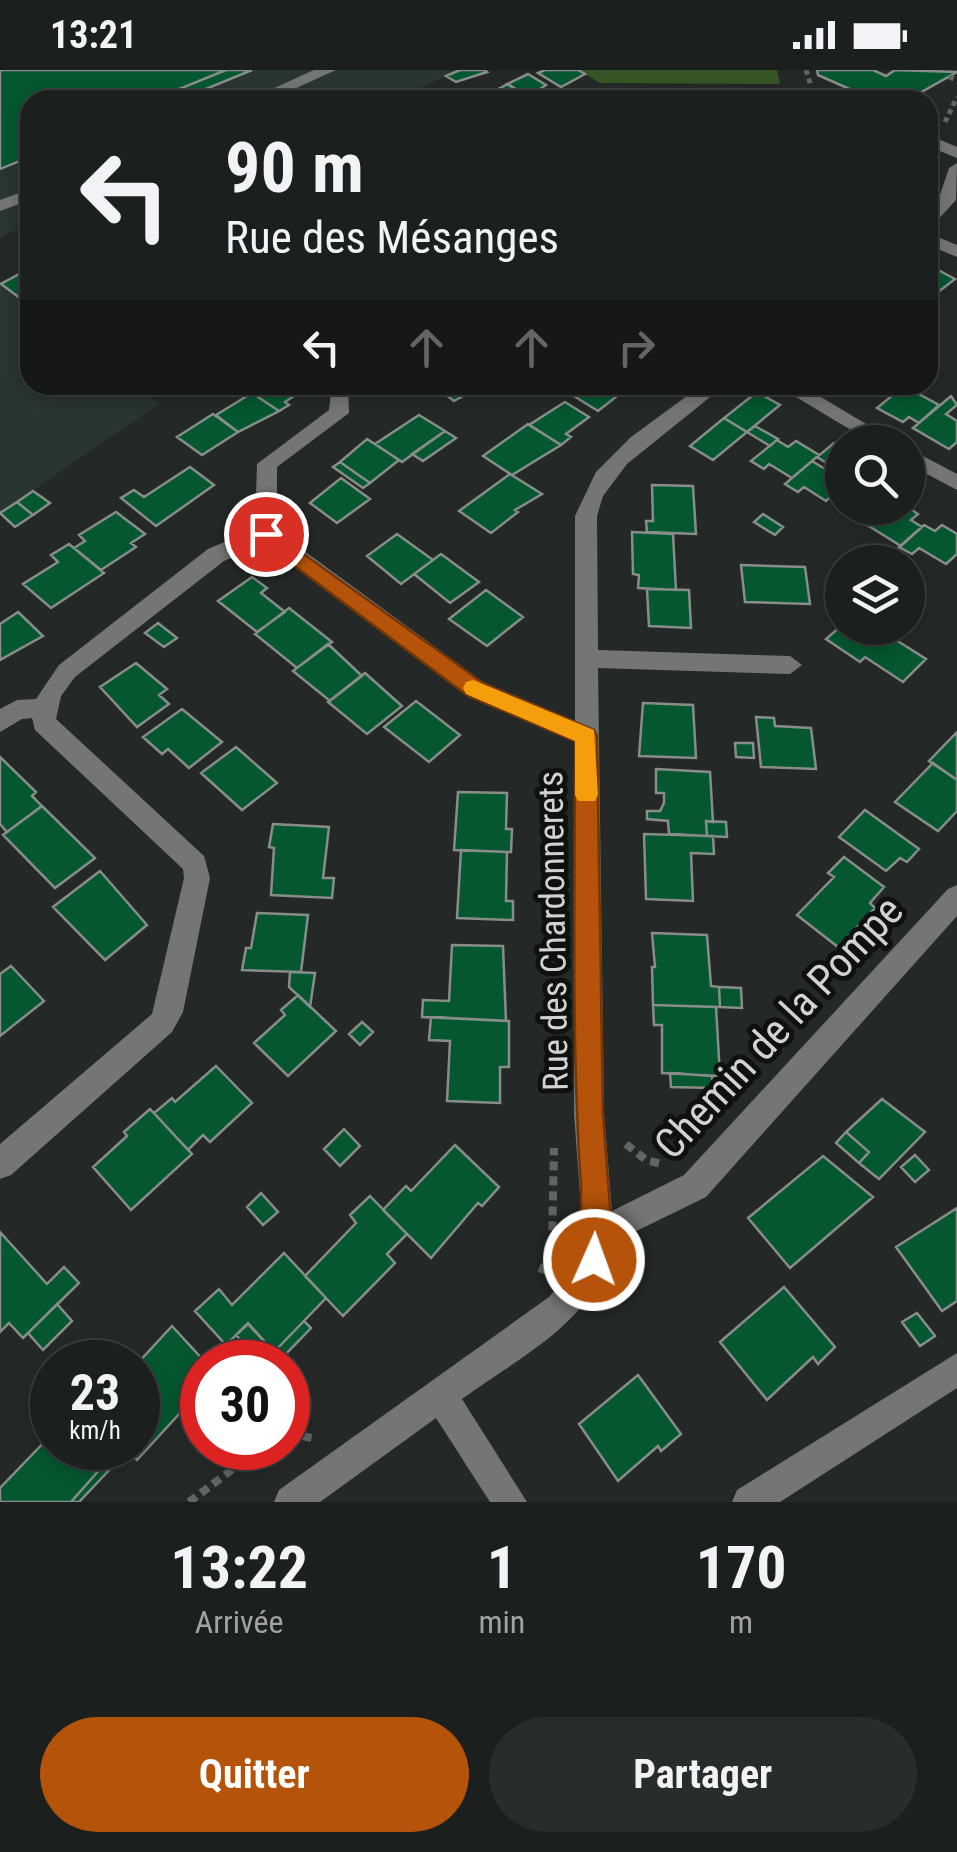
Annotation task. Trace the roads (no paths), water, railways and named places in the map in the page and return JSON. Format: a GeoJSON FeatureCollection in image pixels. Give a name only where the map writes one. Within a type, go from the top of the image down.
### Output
{"type":"FeatureCollection","features":[{"type":"Feature","properties":{"kind":"street"},"geometry":{"type":"LineString","coordinates":[[280,90],[328,70]]}},
{"type":"Feature","properties":{"kind":"street"},"geometry":{"type":"LineString","coordinates":[[938,209],[947,200],[957,168]]}},
{"type":"Feature","properties":{"kind":"street"},"geometry":{"type":"LineString","coordinates":[[266,534],[267,464],[339,413],[340,395]]}},
{"type":"Feature","properties":{"kind":"street","name":"Rue des Chardonnerets"},"geometry":{"type":"LineString","coordinates":[[598,1234],[589,1114],[586,516],[592,494],[610,467],[702,395]]}},
{"type":"Feature","properties":{"kind":"street"},"geometry":{"type":"LineString","coordinates":[[804,395],[856,425]]}},
{"type":"Feature","properties":{"kind":"street"},"geometry":{"type":"LineString","coordinates":[[925,465],[957,483]]}},
{"type":"Feature","properties":{"kind":"street"},"geometry":{"type":"LineString","coordinates":[[0,1164],[162,1023],[169,1012],[197,878],[195,864],[44,723],[43,708],[51,689],[82,659],[216,555],[239,542],[266,534]]}},
{"type":"Feature","properties":{"kind":"street"},"geometry":{"type":"LineString","coordinates":[[266,534],[475,690],[586,736]]}},
{"type":"Feature","properties":{"kind":"street"},"geometry":{"type":"LineString","coordinates":[[586,659],[790,665]]}},
{"type":"Feature","properties":{"kind":"street"},"geometry":{"type":"LineString","coordinates":[[0,722],[17,710],[43,708]]}},
{"type":"Feature","properties":{"kind":"street","name":"Chemin de la Pompe"},"geometry":{"type":"LineString","coordinates":[[598,1234],[695,1186],[957,897]]}},
{"type":"Feature","properties":{"kind":"street"},"geometry":{"type":"LineString","coordinates":[[291,1502],[560,1308],[584,1280],[594,1260],[598,1234]]}},
{"type":"Feature","properties":{"kind":"street"},"geometry":{"type":"LineString","coordinates":[[749,1502],[957,1369]]}},
{"type":"Feature","properties":{"kind":"street"},"geometry":{"type":"LineString","coordinates":[[440,1395],[510,1502]]}}]}
